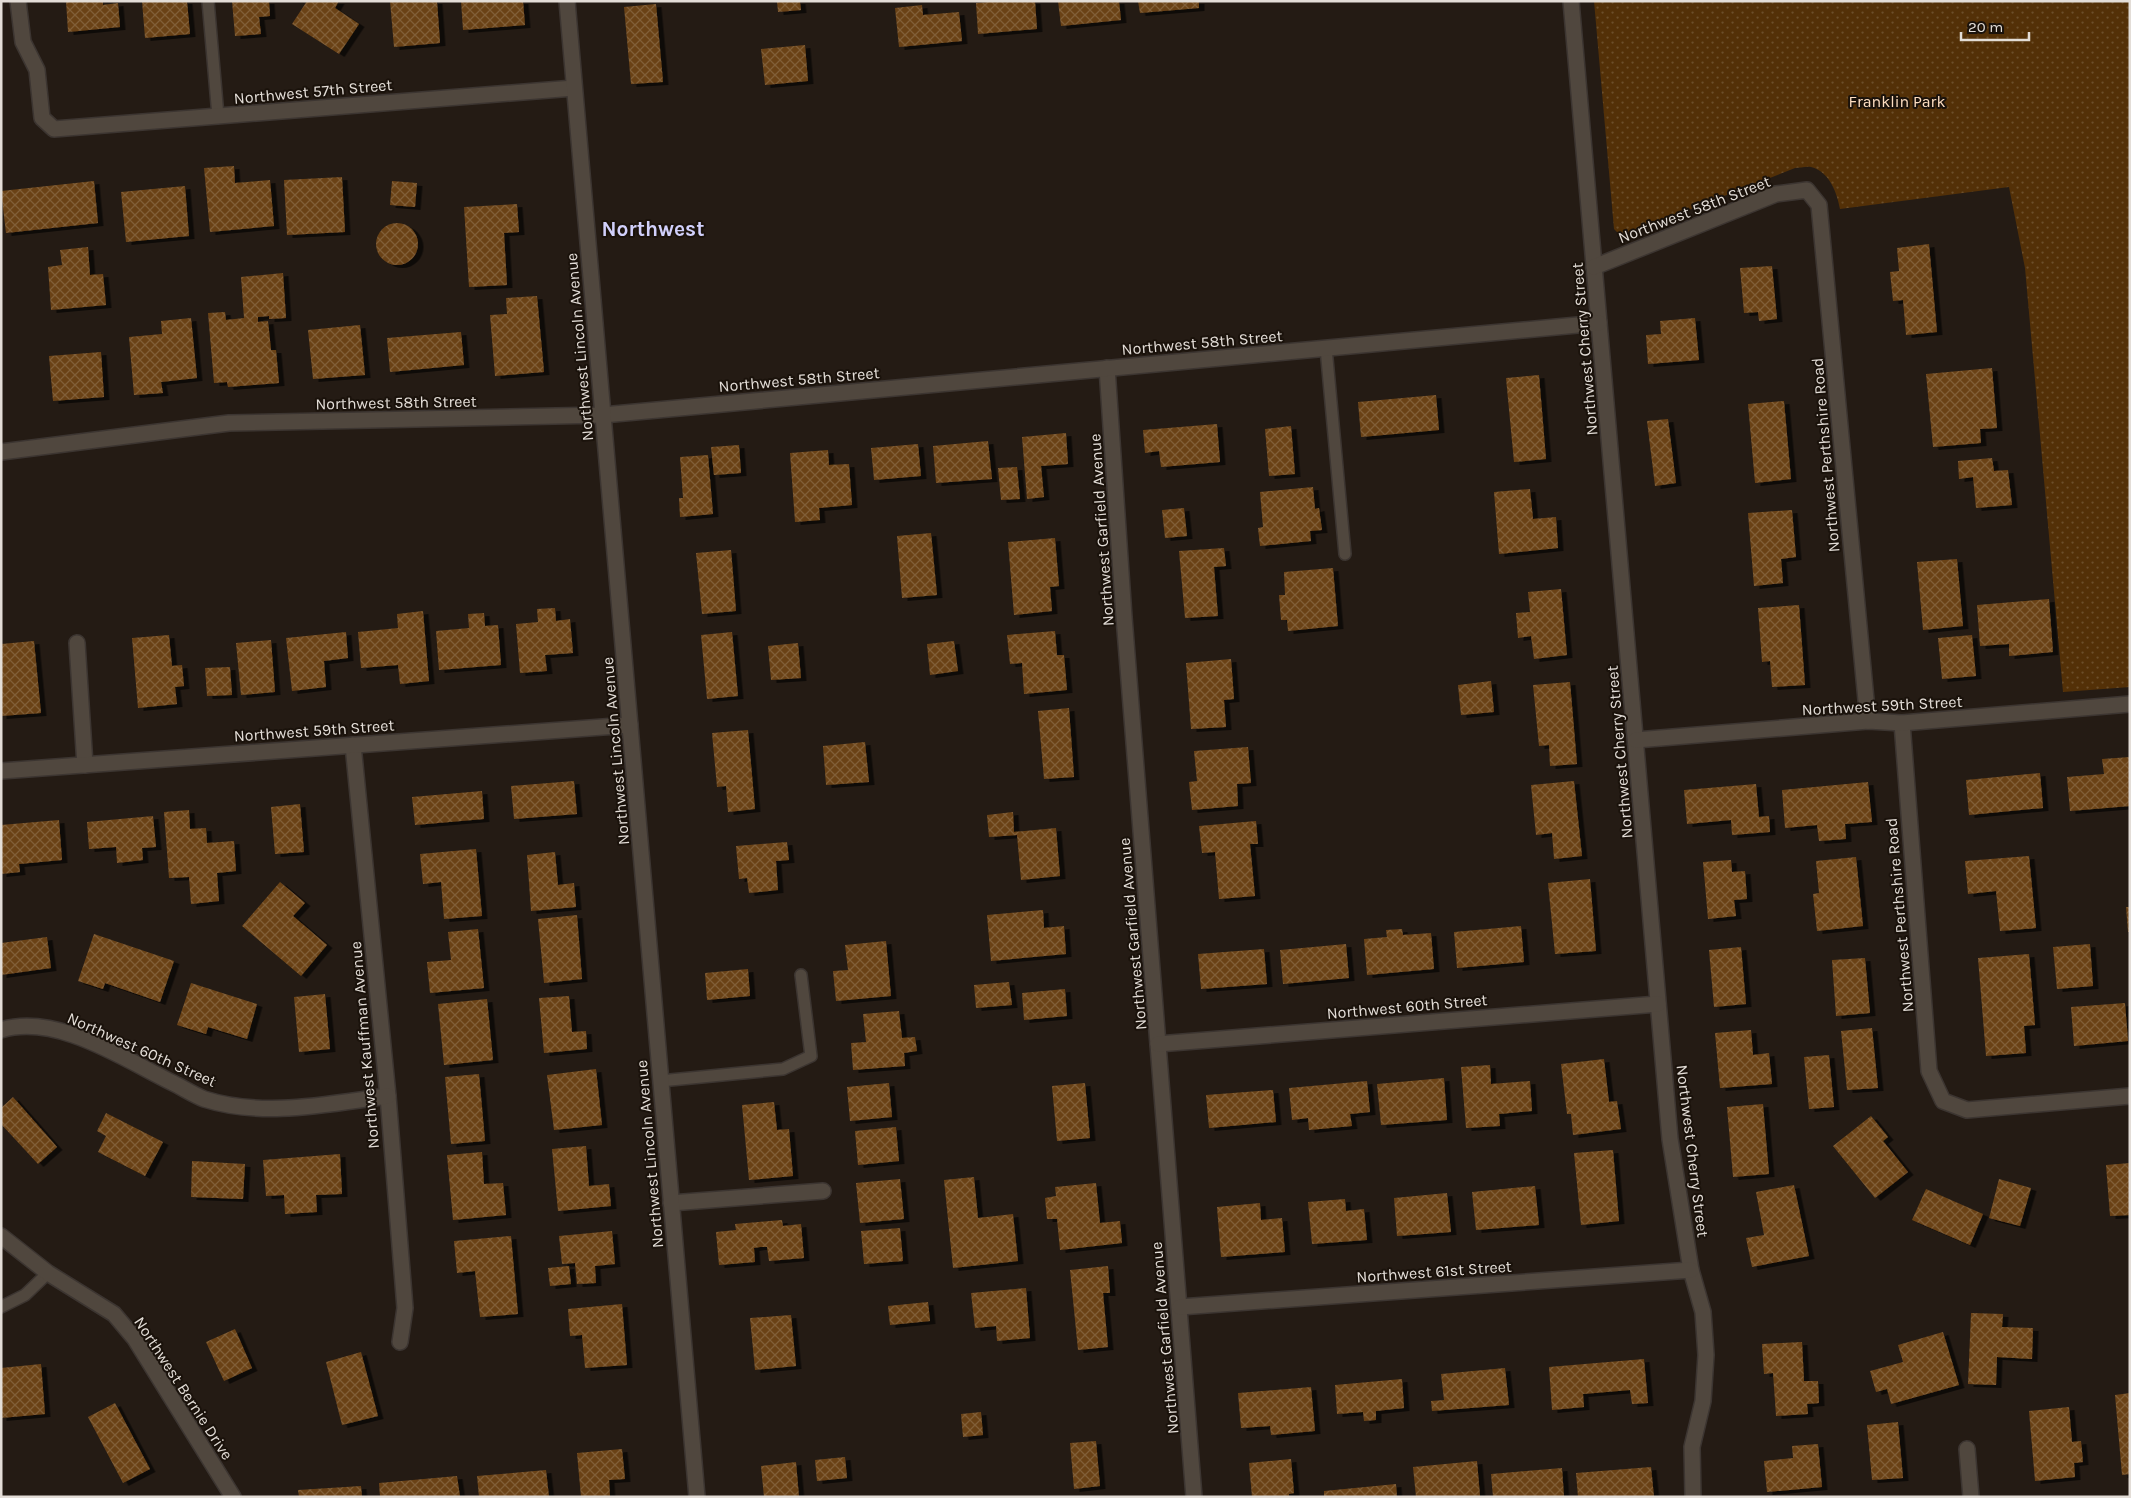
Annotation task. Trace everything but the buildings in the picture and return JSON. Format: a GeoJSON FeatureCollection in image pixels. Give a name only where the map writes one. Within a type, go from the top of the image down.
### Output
{"type":"FeatureCollection","features":[{"type":"Feature","properties":{"kind":"street","name":"Northwest 57th Street"},"geometry":{"type":"LineString","coordinates":[[18,1],[23,42],[36,70],[42,118],[54,129],[574,88]]}},
{"type":"Feature","properties":{"kind":"street","name":"Northwest Lincoln Avenue"},"geometry":{"type":"LineString","coordinates":[[567,1],[697,1497]]}},
{"type":"Feature","properties":{"kind":"street","name":"Northwest Cherry Street"},"geometry":{"type":"LineString","coordinates":[[1571,1],[1670,1139],[1691,1270],[1702,1312],[1706,1355],[1703,1401],[1692,1447],[1693,1497]]}},
{"type":"Feature","properties":{"kind":"street","name":"Northwest 58th Street"},"geometry":{"type":"LineString","coordinates":[[1594,267],[1776,194],[1807,190]]}},
{"type":"Feature","properties":{"kind":"street","name":"Northwest Perthshire Road"},"geometry":{"type":"LineString","coordinates":[[1807,190],[1819,205],[1821,222],[1868,721]]}},
{"type":"Feature","properties":{"kind":"street","name":"Northwest 58th Street"},"geometry":{"type":"LineString","coordinates":[[1,452],[229,423],[603,415],[1599,323]]}},
{"type":"Feature","properties":{"kind":"street","name":"Northwest Garfield Avenue"},"geometry":{"type":"LineString","coordinates":[[1107,368],[1124,617],[1194,1497]]}},
{"type":"Feature","properties":{"kind":"street"},"geometry":{"type":"LineString","coordinates":[[77,643],[85,765]]}},
{"type":"Feature","properties":{"kind":"street","name":"Northwest 59th Street"},"geometry":{"type":"LineString","coordinates":[[1636,740],[1868,721],[1902,723],[2130,704]]}},
{"type":"Feature","properties":{"kind":"street","name":"Northwest Perthshire Road"},"geometry":{"type":"LineString","coordinates":[[1902,723],[1929,1071],[1943,1101],[1967,1110],[2130,1096]]}},
{"type":"Feature","properties":{"kind":"street","name":"Northwest 59th Street"},"geometry":{"type":"LineString","coordinates":[[1,771],[630,725]]}},
{"type":"Feature","properties":{"kind":"street","name":"Northwest Kauffman Avenue"},"geometry":{"type":"LineString","coordinates":[[353,745],[388,1096],[405,1308],[400,1342]]}},
{"type":"Feature","properties":{"kind":"street","name":"Northwest 60th Street"},"geometry":{"type":"LineString","coordinates":[[1158,1044],[1658,1004]]}},
{"type":"Feature","properties":{"kind":"street","name":"Northwest 60th Street"},"geometry":{"type":"LineString","coordinates":[[1,1030],[14,1026],[44,1026],[74,1034],[203,1098],[255,1109],[297,1108],[388,1096]]}},
{"type":"Feature","properties":{"kind":"street"},"geometry":{"type":"LineString","coordinates":[[671,1203],[823,1191]]}},
{"type":"Feature","properties":{"kind":"street","name":"Northwest Bernie Drive"},"geometry":{"type":"LineString","coordinates":[[1,1236],[48,1273],[114,1314],[135,1339],[234,1497]]}},
{"type":"Feature","properties":{"kind":"street","name":"Northwest 61st Street"},"geometry":{"type":"LineString","coordinates":[[1180,1307],[1691,1270]]}},
{"type":"Feature","properties":{"kind":"street"},"geometry":{"type":"LineString","coordinates":[[1967,1449],[1971,1497]]}},
{"type":"Feature","properties":{"kind":"lane"},"geometry":{"type":"LineString","coordinates":[[208,1],[218,116]]}},
{"type":"Feature","properties":{"kind":"lane"},"geometry":{"type":"LineString","coordinates":[[1326,348],[1345,554]]}},
{"type":"Feature","properties":{"kind":"lane"},"geometry":{"type":"LineString","coordinates":[[660,1081],[783,1069],[811,1056],[801,975]]}},
{"type":"Feature","properties":{"kind":"lane"},"geometry":{"type":"LineString","coordinates":[[1,1307],[25,1295],[48,1273]]}},
{"type":"Feature","properties":{"kind":"green space","name":"Franklin Park"},"geometry":{"type":"Polygon","coordinates":[[[1594,1],[2130,1],[2130,687],[2063,692],[2025,268],[2009,187],[1840,209],[1835,190],[1823,173],[1811,167],[1795,168],[1625,235],[1619,234],[1614,229],[1594,1]]]}},
{"type":"Feature","properties":{"kind":"district","name":"Northwest"},"geometry":{"type":"Point","coordinates":[653,229]}}]}
